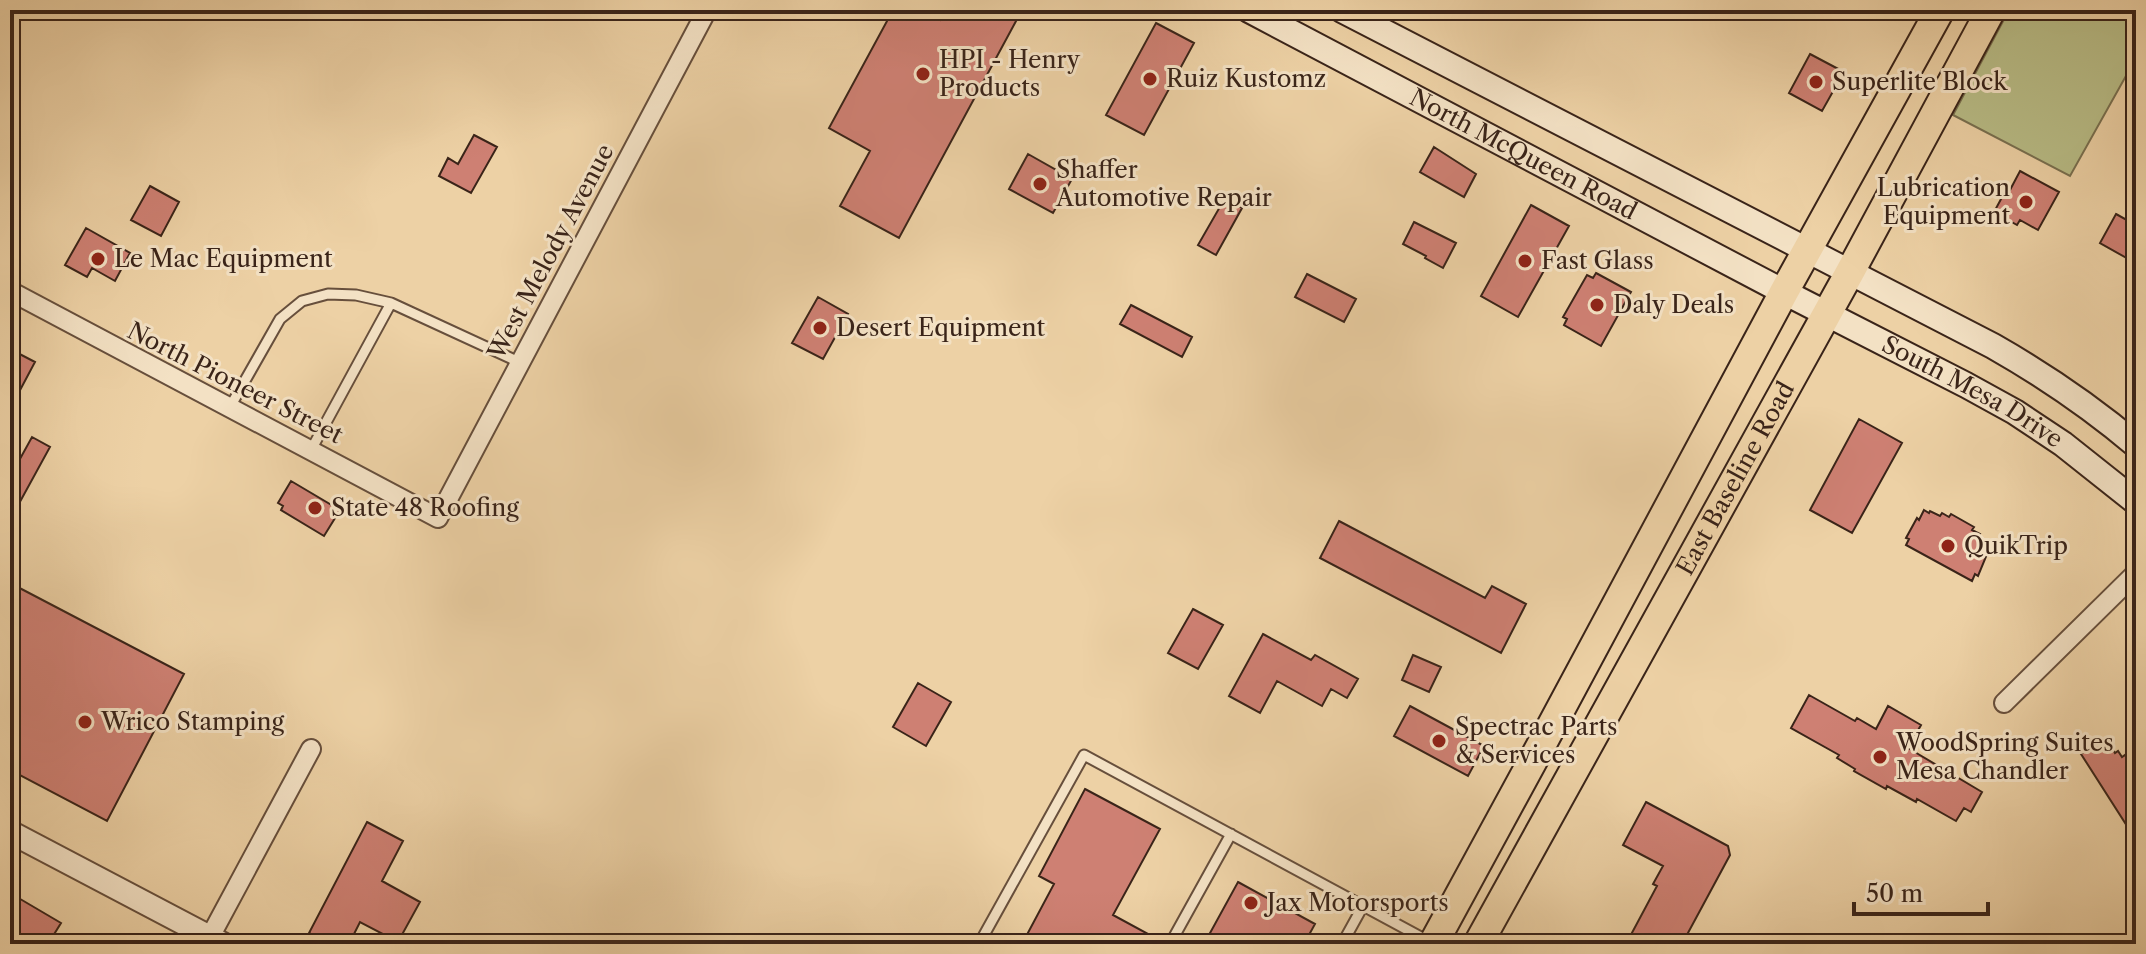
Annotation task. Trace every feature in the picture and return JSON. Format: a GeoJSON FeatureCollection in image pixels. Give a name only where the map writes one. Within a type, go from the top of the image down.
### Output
{"type":"FeatureCollection","features":[{"type":"Feature","properties":{"kind":"main road","name":"North McQueen Road"},"geometry":{"type":"LineString","coordinates":[[1249,10],[1792,296]]}},
{"type":"Feature","properties":{"kind":"main road","name":"North McQueen Road"},"geometry":{"type":"LineString","coordinates":[[1342,10],[1829,261]]}},
{"type":"Feature","properties":{"kind":"main road","name":"East Baseline Road"},"geometry":{"type":"LineString","coordinates":[[1478,944],[1827,314],[1829,261],[1940,10]]}},
{"type":"Feature","properties":{"kind":"main road","name":"East Baseline Road"},"geometry":{"type":"LineString","coordinates":[[1433,944],[1792,296],[1829,261],[1991,10]]}},
{"type":"Feature","properties":{"kind":"main road"},"geometry":{"type":"LineString","coordinates":[[1378,78],[1398,39]]}},
{"type":"Feature","properties":{"kind":"main road","name":"South Mesa Drive"},"geometry":{"type":"LineString","coordinates":[[1829,261],[2036,370],[2081,400],[2136,445]]}},
{"type":"Feature","properties":{"kind":"main road","name":"South Mesa Drive"},"geometry":{"type":"LineString","coordinates":[[1792,296],[2015,412],[2063,444],[2136,502]]}},
{"type":"Feature","properties":{"kind":"main road"},"geometry":{"type":"LineString","coordinates":[[1544,740],[1579,760]]}},
{"type":"Feature","properties":{"kind":"street","name":"West Melody Avenue"},"geometry":{"type":"LineString","coordinates":[[438,518],[707,10]]}},
{"type":"Feature","properties":{"kind":"street","name":"North Pioneer Street"},"geometry":{"type":"LineString","coordinates":[[10,291],[438,518]]}},
{"type":"Feature","properties":{"kind":"street"},"geometry":{"type":"LineString","coordinates":[[2004,703],[2136,573]]}},
{"type":"Feature","properties":{"kind":"street"},"geometry":{"type":"LineString","coordinates":[[10,832],[216,940],[311,749]]}},
{"type":"Feature","properties":{"kind":"lane"},"geometry":{"type":"LineString","coordinates":[[230,407],[280,319],[302,301],[328,294],[356,295],[391,303],[519,362]]}},
{"type":"Feature","properties":{"kind":"lane"},"geometry":{"type":"LineString","coordinates":[[311,450],[391,303]]}},
{"type":"Feature","properties":{"kind":"lane"},"geometry":{"type":"LineString","coordinates":[[979,944],[1084,755],[1433,944]]}},
{"type":"Feature","properties":{"kind":"lane"},"geometry":{"type":"LineString","coordinates":[[1170,944],[1231,834]]}},
{"type":"Feature","properties":{"kind":"lane"},"geometry":{"type":"LineString","coordinates":[[1342,944],[1363,906]]}},
{"type":"Feature","properties":{"kind":"green space"},"geometry":{"type":"Polygon","coordinates":[[[2009,10],[2136,10],[2136,58],[2070,176],[1953,115],[2009,10]]]}},
{"type":"Feature","properties":{"kind":"building","name":"HPI - Henry Products"},"geometry":{"type":"Polygon","coordinates":[[[893,10],[921,10],[940,20],[945,10],[1022,10],[899,238],[840,206],[870,151],[829,128],[893,10]]]}},
{"type":"Feature","properties":{"kind":"building","name":"Ruiz Kustomz"},"geometry":{"type":"Polygon","coordinates":[[[1156,23],[1194,43],[1144,135],[1106,115],[1156,23]]]}},
{"type":"Feature","properties":{"kind":"building","name":"Superlite Block"},"geometry":{"type":"Polygon","coordinates":[[[1810,54],[1844,72],[1822,111],[1789,93],[1810,54]]]}},
{"type":"Feature","properties":{"kind":"building"},"geometry":{"type":"Polygon","coordinates":[[[474,135],[497,147],[471,193],[439,176],[448,158],[458,164],[474,135]]]}},
{"type":"Feature","properties":{"kind":"building"},"geometry":{"type":"Polygon","coordinates":[[[1434,147],[1476,174],[1464,197],[1420,172],[1434,147]]]}},
{"type":"Feature","properties":{"kind":"building","name":"Shaffer Automotive Repair"},"geometry":{"type":"Polygon","coordinates":[[[1028,154],[1072,179],[1053,213],[1009,189],[1028,154]]]}},
{"type":"Feature","properties":{"kind":"building","name":"Lubrication Equipment"},"geometry":{"type":"Polygon","coordinates":[[[2020,171],[2059,192],[2038,230],[2020,220],[2017,225],[1994,212],[2020,171]]]}},
{"type":"Feature","properties":{"kind":"building"},"geometry":{"type":"Polygon","coordinates":[[[150,186],[179,202],[161,236],[131,220],[150,186]]]}},
{"type":"Feature","properties":{"kind":"building"},"geometry":{"type":"Polygon","coordinates":[[[1225,198],[1242,208],[1216,255],[1198,245],[1225,198]]]}},
{"type":"Feature","properties":{"kind":"building","name":"Fast Glass"},"geometry":{"type":"Polygon","coordinates":[[[1531,205],[1569,226],[1518,317],[1481,296],[1531,205]]]}},
{"type":"Feature","properties":{"kind":"building"},"geometry":{"type":"Polygon","coordinates":[[[2116,214],[2136,225],[2136,249],[2130,260],[2100,243],[2116,214]]]}},
{"type":"Feature","properties":{"kind":"building"},"geometry":{"type":"Polygon","coordinates":[[[1414,222],[1456,243],[1443,268],[1403,244],[1414,222]]]}},
{"type":"Feature","properties":{"kind":"building","name":"Le Mac Equipment"},"geometry":{"type":"Polygon","coordinates":[[[86,228],[130,253],[115,281],[92,268],[87,277],[65,265],[86,228]]]}},
{"type":"Feature","properties":{"kind":"building","name":"Daly Deals"},"geometry":{"type":"Polygon","coordinates":[[[1596,273],[1631,292],[1601,346],[1564,325],[1567,319],[1563,317],[1587,275],[1593,278],[1596,273]]]}},
{"type":"Feature","properties":{"kind":"building"},"geometry":{"type":"Polygon","coordinates":[[[1307,274],[1356,299],[1344,322],[1295,297],[1307,274]]]}},
{"type":"Feature","properties":{"kind":"building","name":"Desert Equipment"},"geometry":{"type":"Polygon","coordinates":[[[818,297],[848,314],[823,359],[792,343],[818,297]]]}},
{"type":"Feature","properties":{"kind":"building"},"geometry":{"type":"Polygon","coordinates":[[[1131,305],[1192,337],[1182,357],[1120,324],[1131,305]]]}},
{"type":"Feature","properties":{"kind":"building"},"geometry":{"type":"Polygon","coordinates":[[[10,349],[35,362],[10,409],[10,349]]]}},
{"type":"Feature","properties":{"kind":"building"},"geometry":{"type":"Polygon","coordinates":[[[1859,419],[1902,443],[1852,533],[1810,510],[1859,419]]]}},
{"type":"Feature","properties":{"kind":"building"},"geometry":{"type":"Polygon","coordinates":[[[32,437],[50,447],[10,520],[10,477],[32,437]]]}},
{"type":"Feature","properties":{"kind":"building","name":"State 48 Roofing"},"geometry":{"type":"Polygon","coordinates":[[[291,481],[340,510],[324,536],[281,510],[283,506],[278,503],[291,481]]]}},
{"type":"Feature","properties":{"kind":"building","name":"QuikTrip"},"geometry":{"type":"Polygon","coordinates":[[[1924,510],[1940,516],[1942,513],[1949,517],[1951,514],[1974,527],[1972,530],[1980,534],[1978,539],[1990,547],[1978,576],[1975,574],[1972,581],[1906,545],[1909,539],[1906,538],[1924,510]]]}},
{"type":"Feature","properties":{"kind":"building"},"geometry":{"type":"Polygon","coordinates":[[[1339,521],[1485,598],[1492,586],[1526,604],[1501,653],[1320,558],[1339,521]]]}},
{"type":"Feature","properties":{"kind":"building","name":"Wrico Stamping"},"geometry":{"type":"Polygon","coordinates":[[[10,583],[184,674],[107,821],[10,770],[10,583]]]}},
{"type":"Feature","properties":{"kind":"building"},"geometry":{"type":"Polygon","coordinates":[[[1193,609],[1223,625],[1198,669],[1168,653],[1193,609]]]}},
{"type":"Feature","properties":{"kind":"building"},"geometry":{"type":"Polygon","coordinates":[[[1263,634],[1311,660],[1315,655],[1358,679],[1347,698],[1331,689],[1322,706],[1277,681],[1260,713],[1229,696],[1263,634]]]}},
{"type":"Feature","properties":{"kind":"building"},"geometry":{"type":"Polygon","coordinates":[[[1413,655],[1441,667],[1429,692],[1402,680],[1413,655]]]}},
{"type":"Feature","properties":{"kind":"building"},"geometry":{"type":"Polygon","coordinates":[[[918,683],[951,702],[926,746],[893,727],[918,683]]]}},
{"type":"Feature","properties":{"kind":"building","name":"WoodSpring Suites Mesa Chandler"},"geometry":{"type":"Polygon","coordinates":[[[1809,695],[1876,729],[1888,706],[1921,725],[1908,748],[1982,792],[1971,812],[1964,808],[1956,821],[1917,799],[1916,802],[1887,786],[1886,789],[1854,771],[1837,758],[1839,755],[1791,728],[1809,695]]]}},
{"type":"Feature","properties":{"kind":"building","name":"Spectrac Parts & Services"},"geometry":{"type":"Polygon","coordinates":[[[1410,706],[1484,746],[1468,776],[1394,736],[1410,706]]]}},
{"type":"Feature","properties":{"kind":"building"},"geometry":{"type":"Polygon","coordinates":[[[2106,738],[2115,753],[2118,751],[2122,757],[2125,755],[2136,772],[2136,840],[2081,754],[2106,738]]]}},
{"type":"Feature","properties":{"kind":"building"},"geometry":{"type":"Polygon","coordinates":[[[1085,789],[1160,829],[1113,915],[1163,944],[1022,944],[1054,884],[1039,876],[1085,789]]]}},
{"type":"Feature","properties":{"kind":"building"},"geometry":{"type":"Polygon","coordinates":[[[1646,802],[1728,846],[1730,855],[1682,944],[1626,944],[1657,886],[1653,884],[1663,866],[1623,845],[1646,802]]]}},
{"type":"Feature","properties":{"kind":"building"},"geometry":{"type":"Polygon","coordinates":[[[367,822],[403,841],[382,881],[420,902],[398,942],[360,922],[349,944],[330,944],[309,933],[367,822]]]}},
{"type":"Feature","properties":{"kind":"building","name":"Jax Motorsports"},"geometry":{"type":"Polygon","coordinates":[[[1238,882],[1315,924],[1304,944],[1204,944],[1238,882]]]}},
{"type":"Feature","properties":{"kind":"building"},"geometry":{"type":"Polygon","coordinates":[[[10,893],[61,923],[48,944],[10,944],[10,893]]]}},
{"type":"Feature","properties":{"kind":"place","name":"HPI - Henry Products"},"geometry":{"type":"Point","coordinates":[923,74]}},
{"type":"Feature","properties":{"kind":"place","name":"Ruiz Kustomz"},"geometry":{"type":"Point","coordinates":[1150,79]}},
{"type":"Feature","properties":{"kind":"place","name":"Superlite Block"},"geometry":{"type":"Point","coordinates":[1816,82]}},
{"type":"Feature","properties":{"kind":"place","name":"Shaffer Automotive Repair"},"geometry":{"type":"Point","coordinates":[1040,184]}},
{"type":"Feature","properties":{"kind":"place","name":"Lubrication Equipment"},"geometry":{"type":"Point","coordinates":[2026,202]}},
{"type":"Feature","properties":{"kind":"place","name":"Le Mac Equipment"},"geometry":{"type":"Point","coordinates":[98,259]}},
{"type":"Feature","properties":{"kind":"place","name":"Fast Glass"},"geometry":{"type":"Point","coordinates":[1525,261]}},
{"type":"Feature","properties":{"kind":"place","name":"Daly Deals"},"geometry":{"type":"Point","coordinates":[1597,305]}},
{"type":"Feature","properties":{"kind":"place","name":"Desert Equipment"},"geometry":{"type":"Point","coordinates":[820,328]}},
{"type":"Feature","properties":{"kind":"place","name":"State 48 Roofing"},"geometry":{"type":"Point","coordinates":[315,508]}},
{"type":"Feature","properties":{"kind":"place","name":"QuikTrip"},"geometry":{"type":"Point","coordinates":[1948,546]}},
{"type":"Feature","properties":{"kind":"place","name":"Wrico Stamping"},"geometry":{"type":"Point","coordinates":[85,722]}},
{"type":"Feature","properties":{"kind":"place","name":"Spectrac Parts & Services"},"geometry":{"type":"Point","coordinates":[1439,741]}},
{"type":"Feature","properties":{"kind":"place","name":"WoodSpring Suites Mesa Chandler"},"geometry":{"type":"Point","coordinates":[1880,757]}},
{"type":"Feature","properties":{"kind":"place","name":"Jax Motorsports"},"geometry":{"type":"Point","coordinates":[1251,903]}}]}
